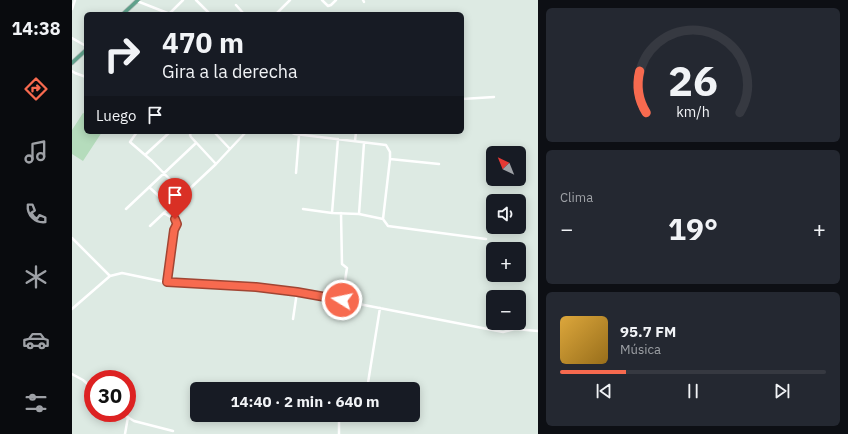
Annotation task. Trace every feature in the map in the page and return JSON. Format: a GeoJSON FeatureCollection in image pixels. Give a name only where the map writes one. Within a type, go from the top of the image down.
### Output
{"type":"FeatureCollection","features":[{"type":"Feature","properties":{"kind":"main road"},"geometry":{"type":"LineString","coordinates":[[125,12],[137,0]]}},
{"type":"Feature","properties":{"kind":"main road"},"geometry":{"type":"LineString","coordinates":[[72,63],[84,52]]}},
{"type":"Feature","properties":{"kind":"street"},"geometry":{"type":"LineString","coordinates":[[72,9],[75,0]]}},
{"type":"Feature","properties":{"kind":"street"},"geometry":{"type":"LineString","coordinates":[[137,0],[165,12]]}},
{"type":"Feature","properties":{"kind":"street"},"geometry":{"type":"LineString","coordinates":[[172,12],[183,0]]}},
{"type":"Feature","properties":{"kind":"street"},"geometry":{"type":"LineString","coordinates":[[196,0],[208,12]]}},
{"type":"Feature","properties":{"kind":"street"},"geometry":{"type":"LineString","coordinates":[[281,12],[290,0]]}},
{"type":"Feature","properties":{"kind":"street"},"geometry":{"type":"LineString","coordinates":[[322,0],[328,6],[336,0]]}},
{"type":"Feature","properties":{"kind":"street"},"geometry":{"type":"LineString","coordinates":[[236,5],[242,12]]}},
{"type":"Feature","properties":{"kind":"street"},"geometry":{"type":"LineString","coordinates":[[72,38],[84,45]]}},
{"type":"Feature","properties":{"kind":"street"},"geometry":{"type":"LineString","coordinates":[[72,71],[84,76]]}},
{"type":"Feature","properties":{"kind":"street"},"geometry":{"type":"LineString","coordinates":[[464,99],[494,97]]}},
{"type":"Feature","properties":{"kind":"street"},"geometry":{"type":"LineString","coordinates":[[136,134],[130,142],[184,194]]}},
{"type":"Feature","properties":{"kind":"street"},"geometry":{"type":"LineString","coordinates":[[144,155],[168,134]]}},
{"type":"Feature","properties":{"kind":"street"},"geometry":{"type":"LineString","coordinates":[[190,134],[196,143],[216,164]]}},
{"type":"Feature","properties":{"kind":"street"},"geometry":{"type":"LineString","coordinates":[[216,134],[230,149]]}},
{"type":"Feature","properties":{"kind":"street"},"geometry":{"type":"LineString","coordinates":[[150,226],[216,164],[244,134]]}},
{"type":"Feature","properties":{"kind":"street"},"geometry":{"type":"LineString","coordinates":[[296,173],[299,134],[386,145],[390,152],[390,159],[383,219],[388,226],[486,239]]}},
{"type":"Feature","properties":{"kind":"street"},"geometry":{"type":"LineString","coordinates":[[355,142],[356,134]]}},
{"type":"Feature","properties":{"kind":"street"},"geometry":{"type":"LineString","coordinates":[[332,213],[338,139]]}},
{"type":"Feature","properties":{"kind":"street"},"geometry":{"type":"LineString","coordinates":[[126,209],[196,143]]}},
{"type":"Feature","properties":{"kind":"street"},"geometry":{"type":"LineString","coordinates":[[358,214],[364,143]]}},
{"type":"Feature","properties":{"kind":"street"},"geometry":{"type":"LineString","coordinates":[[390,159],[439,164]]}},
{"type":"Feature","properties":{"kind":"street"},"geometry":{"type":"LineString","coordinates":[[149,187],[171,207]]}},
{"type":"Feature","properties":{"kind":"street"},"geometry":{"type":"LineString","coordinates":[[303,209],[332,213],[358,214],[383,219]]}},
{"type":"Feature","properties":{"kind":"street"},"geometry":{"type":"LineString","coordinates":[[164,213],[175,219],[177,224],[174,230],[167,282]]}},
{"type":"Feature","properties":{"kind":"street"},"geometry":{"type":"LineString","coordinates":[[342,213],[342,264],[347,268],[342,300]]}},
{"type":"Feature","properties":{"kind":"street"},"geometry":{"type":"LineString","coordinates":[[72,238],[110,276]]}},
{"type":"Feature","properties":{"kind":"street"},"geometry":{"type":"LineString","coordinates":[[72,309],[110,276],[122,273],[167,282],[220,284],[297,292],[503,332],[515,329],[538,331]]}},
{"type":"Feature","properties":{"kind":"street"},"geometry":{"type":"LineString","coordinates":[[293,319],[297,292]]}},
{"type":"Feature","properties":{"kind":"street"},"geometry":{"type":"LineString","coordinates":[[368,382],[380,308]]}},
{"type":"Feature","properties":{"kind":"street"},"geometry":{"type":"LineString","coordinates":[[72,374],[84,381]]}},
{"type":"Feature","properties":{"kind":"street"},"geometry":{"type":"LineString","coordinates":[[125,434],[127,422]]}},
{"type":"Feature","properties":{"kind":"street"},"geometry":{"type":"LineString","coordinates":[[136,422],[173,431]]}},
{"type":"Feature","properties":{"kind":"street"},"geometry":{"type":"LineString","coordinates":[[339,422],[339,434]]}},
{"type":"Feature","properties":{"kind":"green space"},"geometry":{"type":"Polygon","coordinates":[[[83,113],[84,134],[101,134],[83,161],[72,154],[72,130],[83,113]]]}},
{"type":"Feature","properties":{"kind":"route"},"geometry":{"type":"LineString","coordinates":[[175,219],[177,224],[174,230],[167,282],[256,287],[342,300]]}}]}
